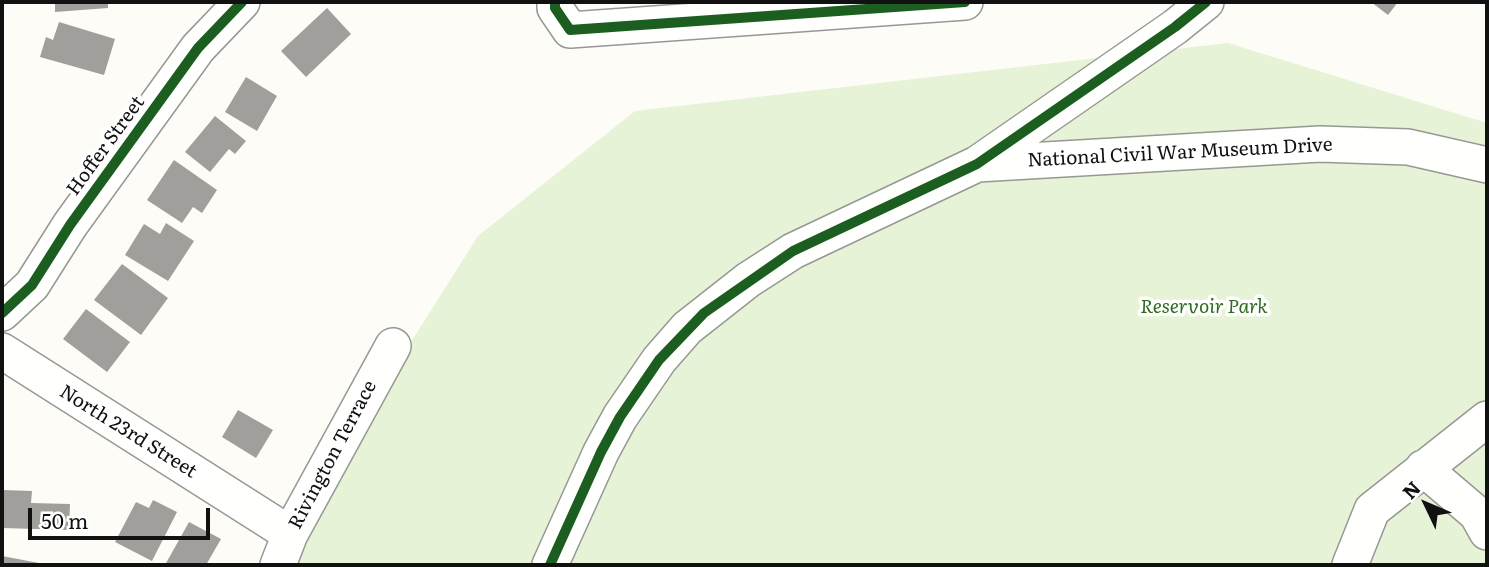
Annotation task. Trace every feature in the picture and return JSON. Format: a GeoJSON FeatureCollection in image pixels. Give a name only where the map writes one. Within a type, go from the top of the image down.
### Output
{"type":"FeatureCollection","features":[{"type":"Feature","properties":{"kind":"street","name":"Hoffer Street"},"geometry":{"type":"LineString","coordinates":[[2,313],[32,285],[70,225],[198,48],[242,2]]}},
{"type":"Feature","properties":{"kind":"street"},"geometry":{"type":"LineString","coordinates":[[562,16],[965,2]]}},
{"type":"Feature","properties":{"kind":"street"},"geometry":{"type":"LineString","coordinates":[[977,164],[1175,27],[1206,2]]}},
{"type":"Feature","properties":{"kind":"street","name":"National Civil War Museum Drive"},"geometry":{"type":"LineString","coordinates":[[550,565],[601,452],[621,417],[659,360],[687,328],[748,281],[793,251],[977,164],[1320,144],[1408,147],[1487,165]]}},
{"type":"Feature","properties":{"kind":"street","name":"Rivington Terrace"},"geometry":{"type":"LineString","coordinates":[[284,550],[393,346]]}},
{"type":"Feature","properties":{"kind":"street","name":"North 23rd Street"},"geometry":{"type":"LineString","coordinates":[[2,351],[284,550]]}},
{"type":"Feature","properties":{"kind":"street"},"geometry":{"type":"LineString","coordinates":[[1350,565],[1372,510],[1487,419]]}},
{"type":"Feature","properties":{"kind":"street"},"geometry":{"type":"LineString","coordinates":[[1423,468],[1477,514],[1487,532]]}},
{"type":"Feature","properties":{"kind":"green space","name":"Reservoir Park"},"geometry":{"type":"Polygon","coordinates":[[[1228,43],[1487,123],[1487,565],[287,565],[325,478],[478,236],[635,111],[1228,43]]]}},
{"type":"Feature","properties":{"kind":"building"},"geometry":{"type":"Polygon","coordinates":[[[55,2],[108,2],[108,8],[55,12],[55,2]]]}},
{"type":"Feature","properties":{"kind":"building"},"geometry":{"type":"Polygon","coordinates":[[[1371,2],[1398,2],[1388,15],[1371,2]]]}},
{"type":"Feature","properties":{"kind":"building"},"geometry":{"type":"Polygon","coordinates":[[[327,8],[351,34],[306,77],[281,51],[327,8]]]}},
{"type":"Feature","properties":{"kind":"building"},"geometry":{"type":"Polygon","coordinates":[[[59,22],[115,39],[104,75],[40,57],[46,37],[53,40],[59,22]]]}},
{"type":"Feature","properties":{"kind":"building"},"geometry":{"type":"Polygon","coordinates":[[[246,77],[277,96],[257,131],[225,112],[246,77]]]}},
{"type":"Feature","properties":{"kind":"building"},"geometry":{"type":"Polygon","coordinates":[[[215,116],[246,141],[235,154],[229,149],[210,172],[185,152],[215,116]]]}},
{"type":"Feature","properties":{"kind":"building"},"geometry":{"type":"Polygon","coordinates":[[[174,160],[217,190],[202,213],[193,207],[182,223],[147,200],[174,160]]]}},
{"type":"Feature","properties":{"kind":"building"},"geometry":{"type":"Polygon","coordinates":[[[166,223],[194,241],[168,281],[125,255],[144,224],[160,234],[166,223]]]}},
{"type":"Feature","properties":{"kind":"building"},"geometry":{"type":"Polygon","coordinates":[[[122,264],[168,298],[141,335],[94,300],[122,264]]]}},
{"type":"Feature","properties":{"kind":"building"},"geometry":{"type":"Polygon","coordinates":[[[86,309],[130,342],[107,372],[63,339],[86,309]]]}},
{"type":"Feature","properties":{"kind":"building"},"geometry":{"type":"Polygon","coordinates":[[[238,410],[273,430],[256,458],[222,437],[238,410]]]}},
{"type":"Feature","properties":{"kind":"building"},"geometry":{"type":"Polygon","coordinates":[[[2,490],[32,491],[31,503],[70,504],[69,530],[2,528],[2,490]]]}},
{"type":"Feature","properties":{"kind":"building"},"geometry":{"type":"Polygon","coordinates":[[[153,500],[177,512],[152,561],[115,542],[136,502],[149,508],[153,500]]]}},
{"type":"Feature","properties":{"kind":"building"},"geometry":{"type":"Polygon","coordinates":[[[189,522],[221,539],[206,565],[165,565],[189,522]]]}},
{"type":"Feature","properties":{"kind":"building"},"geometry":{"type":"Polygon","coordinates":[[[2,556],[39,563],[39,565],[2,565],[2,556]]]}},
{"type":"Feature","properties":{"kind":"cycle path"},"geometry":{"type":"LineString","coordinates":[[2,313],[32,285],[70,225],[198,48],[242,2]]}},
{"type":"Feature","properties":{"kind":"cycle path"},"geometry":{"type":"LineString","coordinates":[[555,2],[555,8],[570,30],[965,2]]}},
{"type":"Feature","properties":{"kind":"cycle path"},"geometry":{"type":"LineString","coordinates":[[550,565],[601,452],[620,417],[659,360],[704,313],[793,251],[977,164],[1175,27],[1206,2]]}}]}
